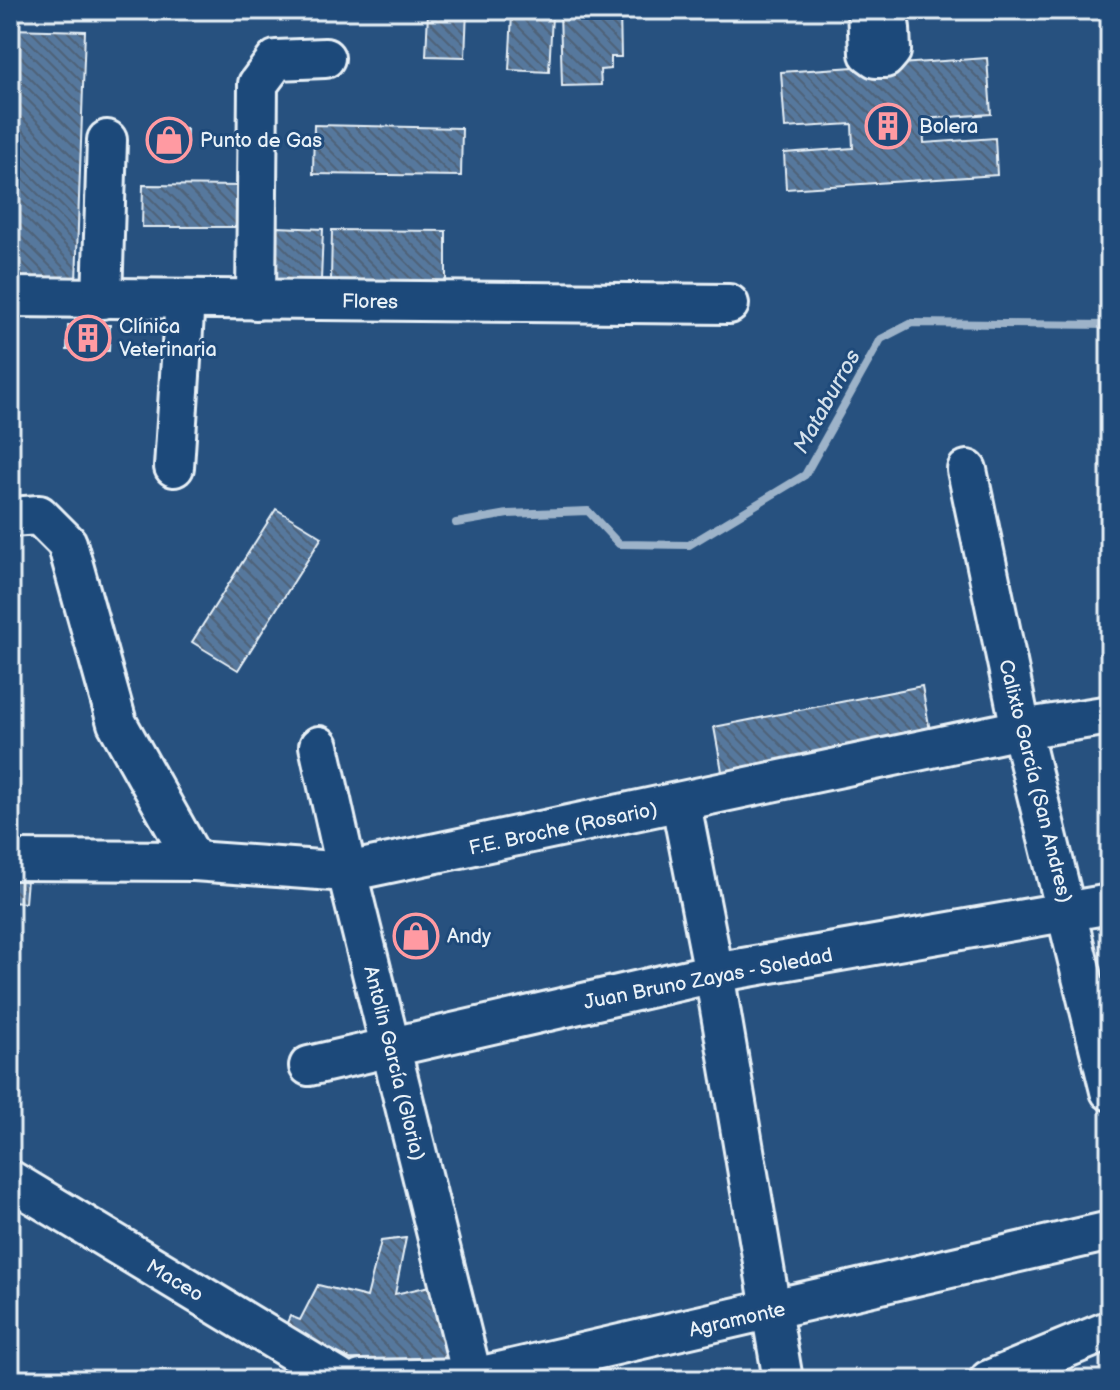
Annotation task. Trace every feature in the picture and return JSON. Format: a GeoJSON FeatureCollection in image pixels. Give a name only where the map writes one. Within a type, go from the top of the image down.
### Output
{"type":"FeatureCollection","features":[{"type":"Feature","properties":{"kind":"street"},"geometry":{"type":"LineString","coordinates":[[256,300],[258,84],[276,60],[325,58]]}},
{"type":"Feature","properties":{"kind":"street"},"geometry":{"type":"LineString","coordinates":[[102,299],[107,140]]}},
{"type":"Feature","properties":{"kind":"street","name":"Flores"},"geometry":{"type":"LineString","coordinates":[[10,297],[729,304]]}},
{"type":"Feature","properties":{"kind":"street"},"geometry":{"type":"LineString","coordinates":[[174,467],[185,299]]}},
{"type":"Feature","properties":{"kind":"street","name":"Calixto García (San Andres)"},"geometry":{"type":"LineString","coordinates":[[967,470],[1021,729],[1110,1091]]}},
{"type":"Feature","properties":{"kind":"street"},"geometry":{"type":"LineString","coordinates":[[10,517],[39,515],[67,543],[117,723],[194,861]]}},
{"type":"Feature","properties":{"kind":"street","name":"F.E. Broche (Rosario)"},"geometry":{"type":"LineString","coordinates":[[10,860],[194,861],[347,872],[681,804],[1021,729],[1110,715]]}},
{"type":"Feature","properties":{"kind":"street","name":"Antolin García (Gloria)"},"geometry":{"type":"LineString","coordinates":[[319,746],[347,872],[473,1379]]}},
{"type":"Feature","properties":{"kind":"street"},"geometry":{"type":"LineString","coordinates":[[681,804],[714,973],[783,1380]]}},
{"type":"Feature","properties":{"kind":"street","name":"Juan Bruno Zayas - Soledad"},"geometry":{"type":"LineString","coordinates":[[309,1066],[714,973],[1110,904]]}},
{"type":"Feature","properties":{"kind":"street","name":"Maceo"},"geometry":{"type":"LineString","coordinates":[[10,1180],[341,1380]]}},
{"type":"Feature","properties":{"kind":"street","name":"Agramonte"},"geometry":{"type":"LineString","coordinates":[[361,1380],[473,1379],[1110,1231]]}},
{"type":"Feature","properties":{"kind":"street"},"geometry":{"type":"LineString","coordinates":[[989,1380],[1110,1330]]}},
{"type":"Feature","properties":{"kind":"building"},"geometry":{"type":"Polygon","coordinates":[[[467,10],[465,57],[426,56],[428,12],[467,10]]]}},
{"type":"Feature","properties":{"kind":"building"},"geometry":{"type":"Polygon","coordinates":[[[560,10],[620,10],[621,57],[611,57],[611,69],[600,70],[601,85],[562,86],[560,10]]]}},
{"type":"Feature","properties":{"kind":"building"},"geometry":{"type":"Polygon","coordinates":[[[512,14],[552,16],[549,72],[509,70],[512,14]]]}},
{"type":"Feature","properties":{"kind":"building"},"geometry":{"type":"Polygon","coordinates":[[[10,29],[85,31],[76,282],[10,280],[10,29]]]}},
{"type":"Feature","properties":{"kind":"building","name":"Bolera"},"geometry":{"type":"Polygon","coordinates":[[[987,58],[991,114],[923,119],[924,143],[995,138],[997,175],[786,189],[784,153],[853,148],[852,124],[785,128],[781,72],[987,58]]]}},
{"type":"Feature","properties":{"kind":"building"},"geometry":{"type":"Polygon","coordinates":[[[314,125],[462,128],[461,176],[313,174],[314,125]]]}},
{"type":"Feature","properties":{"kind":"building","name":"Punto de Gas"},"geometry":{"type":"Polygon","coordinates":[[[152,128],[187,129],[186,153],[152,152],[152,128]]]}},
{"type":"Feature","properties":{"kind":"building"},"geometry":{"type":"Polygon","coordinates":[[[143,185],[246,186],[244,227],[142,227],[143,185]]]}},
{"type":"Feature","properties":{"kind":"building"},"geometry":{"type":"Polygon","coordinates":[[[277,227],[323,229],[321,281],[275,279],[277,227]]]}},
{"type":"Feature","properties":{"kind":"building"},"geometry":{"type":"Polygon","coordinates":[[[332,230],[446,231],[446,281],[331,280],[332,230]]]}},
{"type":"Feature","properties":{"kind":"building","name":"Clínica Veterinaria"},"geometry":{"type":"Polygon","coordinates":[[[68,325],[110,325],[109,351],[67,350],[68,325]]]}},
{"type":"Feature","properties":{"kind":"building"},"geometry":{"type":"Polygon","coordinates":[[[276,509],[322,537],[238,670],[192,642],[276,509]]]}},
{"type":"Feature","properties":{"kind":"building"},"geometry":{"type":"Polygon","coordinates":[[[922,686],[932,742],[724,782],[714,727],[922,686]]]}},
{"type":"Feature","properties":{"kind":"building"},"geometry":{"type":"Polygon","coordinates":[[[10,878],[27,879],[25,903],[10,902],[10,878]]]}},
{"type":"Feature","properties":{"kind":"building"},"geometry":{"type":"Polygon","coordinates":[[[406,1238],[395,1294],[439,1284],[455,1356],[439,1360],[350,1359],[285,1327],[290,1316],[300,1320],[318,1285],[367,1297],[381,1241],[406,1238]]]}},
{"type":"Feature","properties":{"kind":"waterway","name":"Mataburros"},"geometry":{"type":"LineString","coordinates":[[456,523],[508,514],[588,511],[619,544],[689,545],[805,475],[881,339],[912,323],[1110,325]]}},
{"type":"Feature","properties":{"kind":"place","name":"Bolera"},"geometry":{"type":"Point","coordinates":[888,126]}},
{"type":"Feature","properties":{"kind":"place","name":"Punto de Gas"},"geometry":{"type":"Point","coordinates":[169,140]}},
{"type":"Feature","properties":{"kind":"place","name":"Clínica Veterinaria"},"geometry":{"type":"Point","coordinates":[88,338]}},
{"type":"Feature","properties":{"kind":"place","name":"Andy"},"geometry":{"type":"Point","coordinates":[416,936]}}]}
